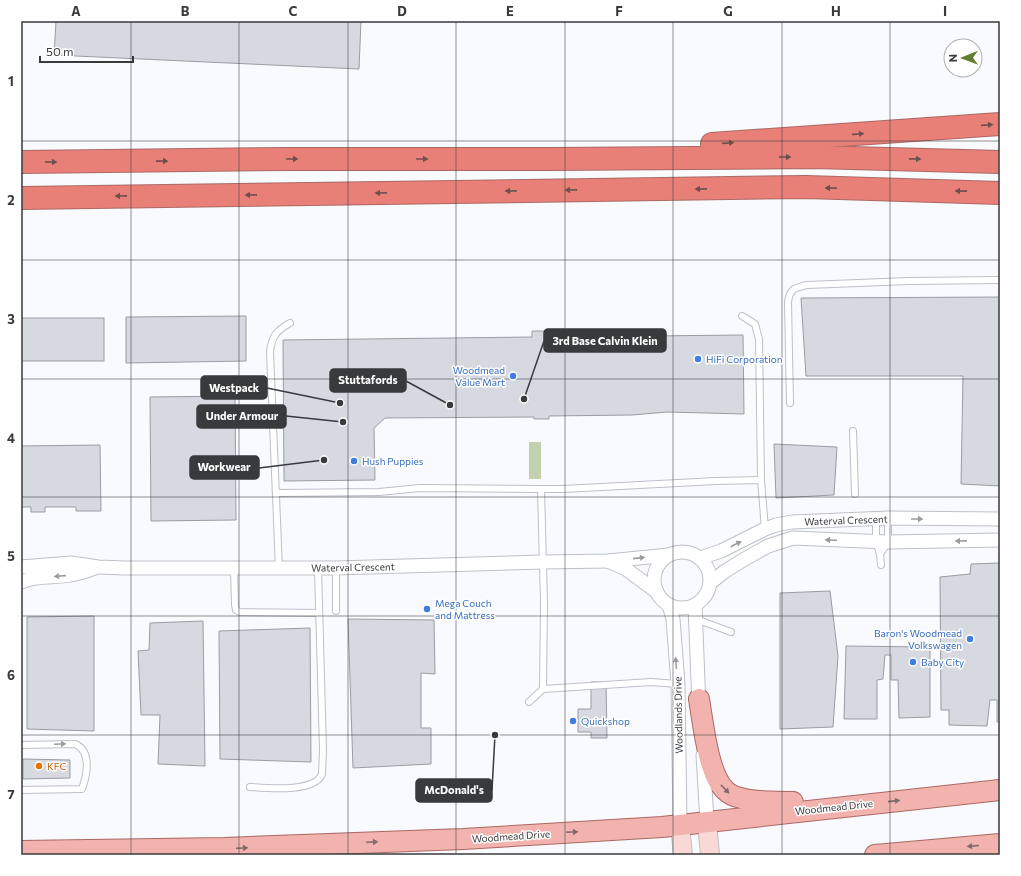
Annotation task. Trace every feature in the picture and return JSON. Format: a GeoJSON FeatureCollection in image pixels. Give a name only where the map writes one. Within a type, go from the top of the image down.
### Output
{"type":"FeatureCollection","features":[{"type":"Feature","properties":{"kind":"highway"},"geometry":{"type":"LineString","coordinates":[[550,159],[690,146],[1000,124]]}},
{"type":"Feature","properties":{"kind":"highway"},"geometry":{"type":"LineString","coordinates":[[21,162],[286,159],[814,157],[1000,162]]}},
{"type":"Feature","properties":{"kind":"highway"},"geometry":{"type":"LineString","coordinates":[[21,198],[806,187],[1000,193]]}},
{"type":"Feature","properties":{"kind":"main road"},"geometry":{"type":"LineString","coordinates":[[699,699],[707,745],[716,776],[723,789],[728,793],[751,800],[861,804]]}},
{"type":"Feature","properties":{"kind":"main road","name":"Woodmead Drive"},"geometry":{"type":"LineString","coordinates":[[21,852],[224,848],[463,839],[680,825],[1000,790]]}},
{"type":"Feature","properties":{"kind":"main road"},"geometry":{"type":"LineString","coordinates":[[707,822],[710,855]]}},
{"type":"Feature","properties":{"kind":"main road"},"geometry":{"type":"LineString","coordinates":[[680,825],[683,855]]}},
{"type":"Feature","properties":{"kind":"main road"},"geometry":{"type":"LineString","coordinates":[[880,855],[1000,844]]}},
{"type":"Feature","properties":{"kind":"street","name":"Waterval Crescent"},"geometry":{"type":"LineString","coordinates":[[700,558],[721,551],[765,529],[792,522],[882,519],[1000,519]]}},
{"type":"Feature","properties":{"kind":"street","name":"Waterval Crescent"},"geometry":{"type":"LineString","coordinates":[[710,583],[749,556],[768,546],[793,538],[882,541],[1000,540]]}},
{"type":"Feature","properties":{"kind":"street"},"geometry":{"type":"LineString","coordinates":[[682,551],[692,553],[700,558],[706,565],[710,574],[710,583],[708,592],[703,600],[687,608],[678,608],[669,605],[662,600],[654,584],[654,574],[658,565],[669,555],[682,551]]}},
{"type":"Feature","properties":{"kind":"street","name":"Waterval Crescent"},"geometry":{"type":"LineString","coordinates":[[21,567],[71,563],[98,567],[336,568],[608,561],[669,555]]}},
{"type":"Feature","properties":{"kind":"street","name":"Waterval Crescent"},"geometry":{"type":"LineString","coordinates":[[608,561],[626,569],[657,592]]}},
{"type":"Feature","properties":{"kind":"street","name":"Waterval Crescent"},"geometry":{"type":"LineString","coordinates":[[21,582],[26,579],[71,575],[98,567]]}},
{"type":"Feature","properties":{"kind":"street","name":"Woodlands Drive"},"geometry":{"type":"LineString","coordinates":[[669,605],[673,619],[678,684],[680,825]]}},
{"type":"Feature","properties":{"kind":"street","name":"Woodlands Drive"},"geometry":{"type":"LineString","coordinates":[[695,605],[707,822]]}},
{"type":"Feature","properties":{"kind":"lane"},"geometry":{"type":"LineString","coordinates":[[790,403],[788,302],[789,295],[792,290],[797,287],[807,285],[909,281],[1000,280]]}},
{"type":"Feature","properties":{"kind":"lane"},"geometry":{"type":"LineString","coordinates":[[742,316],[755,324],[759,339],[761,480],[765,529]]}},
{"type":"Feature","properties":{"kind":"lane"},"geometry":{"type":"LineString","coordinates":[[279,568],[270,352],[274,336],[277,331],[290,323]]}},
{"type":"Feature","properties":{"kind":"lane"},"geometry":{"type":"LineString","coordinates":[[854,431],[855,494]]}},
{"type":"Feature","properties":{"kind":"lane"},"geometry":{"type":"LineString","coordinates":[[277,493],[379,492],[420,488],[563,489],[761,480]]}},
{"type":"Feature","properties":{"kind":"lane"},"geometry":{"type":"LineString","coordinates":[[541,489],[543,562],[543,689]]}},
{"type":"Feature","properties":{"kind":"lane"},"geometry":{"type":"LineString","coordinates":[[881,565],[880,554],[882,541],[882,519]]}},
{"type":"Feature","properties":{"kind":"lane"},"geometry":{"type":"LineString","coordinates":[[880,554],[886,547],[882,541],[882,519]]}},
{"type":"Feature","properties":{"kind":"lane"},"geometry":{"type":"LineString","coordinates":[[234,568],[236,610],[240,612],[319,613]]}},
{"type":"Feature","properties":{"kind":"lane"},"geometry":{"type":"LineString","coordinates":[[250,787],[297,788],[315,782],[321,777],[323,750],[318,568]]}},
{"type":"Feature","properties":{"kind":"lane"},"geometry":{"type":"LineString","coordinates":[[336,568],[336,611]]}},
{"type":"Feature","properties":{"kind":"lane"},"geometry":{"type":"LineString","coordinates":[[696,619],[731,632]]}},
{"type":"Feature","properties":{"kind":"lane"},"geometry":{"type":"LineString","coordinates":[[529,702],[543,689],[651,682],[678,684]]}},
{"type":"Feature","properties":{"kind":"lane"},"geometry":{"type":"LineString","coordinates":[[21,745],[79,745],[84,752],[87,769],[86,779],[82,788],[21,790]]}},
{"type":"Feature","properties":{"kind":"green space"},"geometry":{"type":"Polygon","coordinates":[[[529,442],[541,442],[541,479],[529,479],[529,442]]]}},
{"type":"Feature","properties":{"kind":"building"},"geometry":{"type":"Polygon","coordinates":[[[56,21],[361,21],[359,69],[54,55],[56,21]]]}},
{"type":"Feature","properties":{"kind":"building"},"geometry":{"type":"Polygon","coordinates":[[[1000,297],[1000,486],[961,484],[963,376],[806,376],[801,298],[1000,297]]]}},
{"type":"Feature","properties":{"kind":"building"},"geometry":{"type":"Polygon","coordinates":[[[246,316],[246,361],[126,363],[126,317],[246,316]]]}},
{"type":"Feature","properties":{"kind":"building"},"geometry":{"type":"Polygon","coordinates":[[[21,318],[104,318],[104,361],[21,361],[21,318]]]}},
{"type":"Feature","properties":{"kind":"building","name":"Woodmead Value Mart"},"geometry":{"type":"Polygon","coordinates":[[[532,331],[548,331],[548,337],[743,335],[744,414],[667,412],[632,415],[549,416],[549,419],[534,419],[534,417],[385,418],[374,428],[375,480],[284,481],[283,340],[532,337],[532,331]]]}},
{"type":"Feature","properties":{"kind":"building"},"geometry":{"type":"Polygon","coordinates":[[[235,396],[236,520],[151,521],[150,397],[235,396]]]}},
{"type":"Feature","properties":{"kind":"building"},"geometry":{"type":"Polygon","coordinates":[[[774,444],[837,447],[834,495],[776,498],[774,444]]]}},
{"type":"Feature","properties":{"kind":"building"},"geometry":{"type":"Polygon","coordinates":[[[100,445],[101,511],[76,511],[76,507],[45,507],[45,512],[31,512],[31,507],[21,507],[21,446],[100,445]]]}},
{"type":"Feature","properties":{"kind":"building","name":"Baron's Woodmead Volkswagen"},"geometry":{"type":"Polygon","coordinates":[[[1000,563],[1000,722],[997,722],[997,700],[990,700],[987,726],[949,725],[949,710],[941,710],[940,577],[970,574],[971,564],[1000,563]]]}},
{"type":"Feature","properties":{"kind":"building"},"geometry":{"type":"Polygon","coordinates":[[[830,591],[838,656],[833,727],[780,729],[780,593],[830,591]]]}},
{"type":"Feature","properties":{"kind":"building"},"geometry":{"type":"Polygon","coordinates":[[[94,616],[94,731],[27,729],[27,617],[94,616]]]}},
{"type":"Feature","properties":{"kind":"building"},"geometry":{"type":"Polygon","coordinates":[[[348,619],[434,620],[435,674],[421,673],[421,728],[431,728],[431,764],[353,768],[348,619]]]}},
{"type":"Feature","properties":{"kind":"building"},"geometry":{"type":"Polygon","coordinates":[[[203,621],[205,766],[158,764],[160,715],[141,715],[138,651],[149,650],[150,623],[203,621]]]}},
{"type":"Feature","properties":{"kind":"building"},"geometry":{"type":"Polygon","coordinates":[[[310,628],[311,762],[220,759],[219,631],[310,628]]]}},
{"type":"Feature","properties":{"kind":"building"},"geometry":{"type":"Polygon","coordinates":[[[846,646],[930,647],[930,717],[899,718],[898,680],[891,680],[891,655],[885,655],[883,679],[877,680],[877,719],[844,719],[846,646]]]}},
{"type":"Feature","properties":{"kind":"building"},"geometry":{"type":"Polygon","coordinates":[[[591,682],[606,682],[607,738],[591,738],[591,732],[578,732],[578,709],[591,709],[591,682]]]}},
{"type":"Feature","properties":{"kind":"building"},"geometry":{"type":"Polygon","coordinates":[[[23,759],[70,760],[70,778],[23,779],[23,759]]]}},
{"type":"Feature","properties":{"kind":"place","name":"HiFi Corporation"},"geometry":{"type":"Point","coordinates":[698,359]}},
{"type":"Feature","properties":{"kind":"place","name":"Woodmead Value Mart"},"geometry":{"type":"Point","coordinates":[513,376]}},
{"type":"Feature","properties":{"kind":"place","name":"3rd Base Calvin Klein"},"geometry":{"type":"Point","coordinates":[524,399]}},
{"type":"Feature","properties":{"kind":"place","name":"Westpack"},"geometry":{"type":"Point","coordinates":[340,403]}},
{"type":"Feature","properties":{"kind":"place","name":"Stuttafords"},"geometry":{"type":"Point","coordinates":[450,405]}},
{"type":"Feature","properties":{"kind":"place","name":"Under Armour"},"geometry":{"type":"Point","coordinates":[343,422]}},
{"type":"Feature","properties":{"kind":"place","name":"Workwear"},"geometry":{"type":"Point","coordinates":[324,460]}},
{"type":"Feature","properties":{"kind":"place","name":"Hush Puppies"},"geometry":{"type":"Point","coordinates":[354,461]}},
{"type":"Feature","properties":{"kind":"place","name":"Mega Couch and Mattress"},"geometry":{"type":"Point","coordinates":[427,609]}},
{"type":"Feature","properties":{"kind":"place","name":"Baron's Woodmead Volkswagen"},"geometry":{"type":"Point","coordinates":[970,639]}},
{"type":"Feature","properties":{"kind":"place","name":"Baby City"},"geometry":{"type":"Point","coordinates":[913,662]}},
{"type":"Feature","properties":{"kind":"place","name":"Quickshop"},"geometry":{"type":"Point","coordinates":[573,721]}},
{"type":"Feature","properties":{"kind":"place","name":"McDonald's"},"geometry":{"type":"Point","coordinates":[495,735]}},
{"type":"Feature","properties":{"kind":"place","name":"KFC"},"geometry":{"type":"Point","coordinates":[39,766]}}]}
